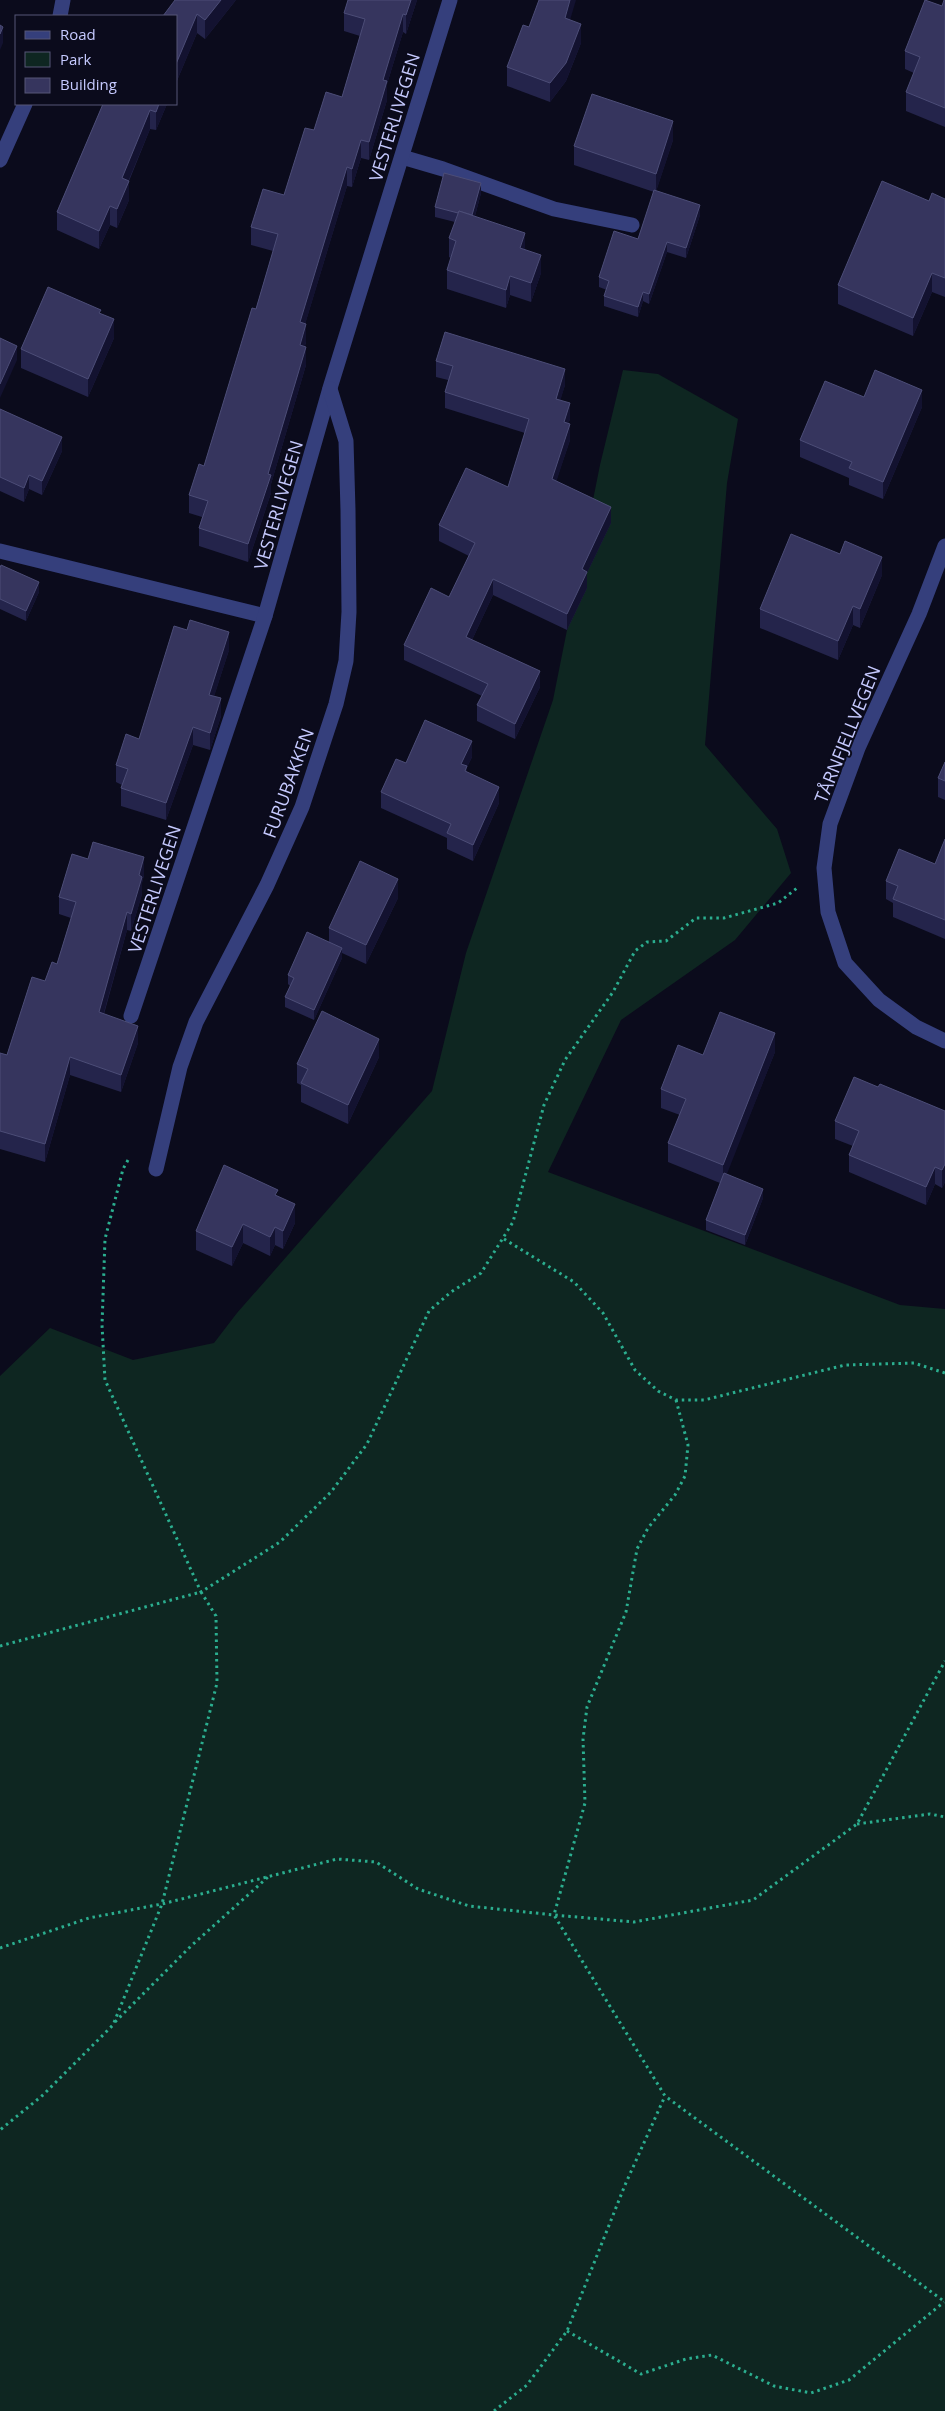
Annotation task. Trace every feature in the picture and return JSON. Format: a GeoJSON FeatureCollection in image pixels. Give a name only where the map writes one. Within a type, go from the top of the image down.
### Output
{"type":"FeatureCollection","features":[{"type":"Feature","properties":{"kind":"street"},"geometry":{"type":"LineString","coordinates":[[60,15],[63,0]]}},
{"type":"Feature","properties":{"kind":"street","name":"VESTERLIVEGEN"},"geometry":{"type":"LineString","coordinates":[[131,1016],[265,616],[330,388],[450,0]]}},
{"type":"Feature","properties":{"kind":"street"},"geometry":{"type":"LineString","coordinates":[[0,160],[25,105]]}},
{"type":"Feature","properties":{"kind":"street"},"geometry":{"type":"LineString","coordinates":[[402,157],[443,169],[554,209],[632,225]]}},
{"type":"Feature","properties":{"kind":"street","name":"FURUBAKKEN"},"geometry":{"type":"LineString","coordinates":[[156,1169],[180,1067],[196,1022],[267,885],[302,807],[340,687],[346,660],[349,612],[346,441],[330,388]]}},
{"type":"Feature","properties":{"kind":"street","name":"TÅRNFJELLVEGEN"},"geometry":{"type":"LineString","coordinates":[[945,546],[919,614],[858,748],[830,824],[824,868],[828,912],[845,963],[879,1000],[916,1027],[945,1041]]}},
{"type":"Feature","properties":{"kind":"street"},"geometry":{"type":"LineString","coordinates":[[0,551],[265,616]]}},
{"type":"Feature","properties":{"kind":"path"},"geometry":{"type":"LineString","coordinates":[[0,1646],[202,1592],[280,1542],[331,1492],[367,1444],[429,1311],[451,1292],[481,1273],[504,1240],[514,1222],[521,1200],[544,1105],[565,1060],[613,992],[636,951],[647,942],[666,941],[696,918],[724,918],[778,903],[824,868]]}},
{"type":"Feature","properties":{"kind":"path"},"geometry":{"type":"LineString","coordinates":[[113,2025],[162,1904],[217,1683],[216,1616],[202,1592],[105,1380],[102,1325],[105,1239],[123,1169],[132,1153]]}},
{"type":"Feature","properties":{"kind":"path"},"geometry":{"type":"LineString","coordinates":[[504,1240],[574,1282],[603,1313],[636,1370],[658,1391],[676,1400],[704,1400],[844,1365],[914,1363],[945,1373]]}},
{"type":"Feature","properties":{"kind":"path"},"geometry":{"type":"LineString","coordinates":[[568,2331],[641,2374],[686,2359],[712,2355],[774,2386],[811,2393],[849,2380],[945,2302],[665,2096],[554,1915],[585,1802],[583,1739],[587,1706],[626,1612],[636,1549],[648,1528],[675,1494],[685,1476],[688,1445],[676,1400]]}},
{"type":"Feature","properties":{"kind":"path"},"geometry":{"type":"LineString","coordinates":[[0,1948],[89,1918],[162,1904],[337,1859],[376,1862],[418,1890],[469,1906],[554,1915],[634,1922],[753,1900],[857,1824],[945,1660]]}},
{"type":"Feature","properties":{"kind":"path"},"geometry":{"type":"LineString","coordinates":[[857,1824],[930,1814],[945,1817]]}},
{"type":"Feature","properties":{"kind":"path"},"geometry":{"type":"LineString","coordinates":[[0,2130],[43,2095],[191,1946],[269,1876]]}},
{"type":"Feature","properties":{"kind":"path"},"geometry":{"type":"LineString","coordinates":[[494,2411],[527,2384],[568,2331],[625,2185],[665,2096]]}},
{"type":"Feature","properties":{"kind":"green space"},"geometry":{"type":"Polygon","coordinates":[[[623,370],[658,374],[738,419],[727,483],[705,745],[777,829],[791,873],[735,940],[621,1020],[548,1172],[900,1305],[945,1309],[945,2411],[0,2411],[0,1376],[50,1328],[133,1360],[214,1343],[237,1313],[432,1091],[466,953],[553,700],[600,465],[623,370]]]}},
{"type":"Feature","properties":{"kind":"building"},"geometry":{"type":"Polygon","coordinates":[[[175,0],[221,0],[205,20],[197,14],[178,59],[178,15],[164,15],[175,0]]]}},
{"type":"Feature","properties":{"kind":"building"},"geometry":{"type":"Polygon","coordinates":[[[348,0],[411,0],[406,15],[403,14],[383,80],[387,81],[369,142],[361,140],[352,169],[347,167],[300,322],[306,324],[300,345],[306,347],[268,474],[271,475],[248,544],[199,528],[208,501],[189,495],[199,464],[204,466],[252,308],[256,309],[278,234],[251,227],[263,189],[284,195],[305,128],[314,130],[326,92],[342,97],[365,19],[344,13],[348,0]]]}},
{"type":"Feature","properties":{"kind":"building"},"geometry":{"type":"Polygon","coordinates":[[[539,0],[570,0],[565,18],[581,24],[566,63],[550,83],[507,67],[523,25],[529,27],[539,0]]]}},
{"type":"Feature","properties":{"kind":"building"},"geometry":{"type":"Polygon","coordinates":[[[925,0],[942,6],[945,0],[945,108],[906,92],[920,57],[905,51],[925,0]]]}},
{"type":"Feature","properties":{"kind":"building"},"geometry":{"type":"Polygon","coordinates":[[[592,94],[673,121],[656,174],[574,146],[592,94]]]}},
{"type":"Feature","properties":{"kind":"building"},"geometry":{"type":"Polygon","coordinates":[[[103,105],[159,105],[156,112],[150,110],[122,178],[129,181],[117,209],[110,206],[99,231],[57,212],[103,105]]]}},
{"type":"Feature","properties":{"kind":"building"},"geometry":{"type":"Polygon","coordinates":[[[444,173],[481,183],[472,215],[435,207],[444,173]]]}},
{"type":"Feature","properties":{"kind":"building"},"geometry":{"type":"Polygon","coordinates":[[[882,181],[929,201],[932,193],[945,199],[945,278],[932,273],[913,318],[838,285],[882,181]]]}},
{"type":"Feature","properties":{"kind":"building"},"geometry":{"type":"Polygon","coordinates":[[[654,190],[700,205],[686,248],[667,242],[649,294],[643,292],[638,307],[604,296],[609,281],[599,277],[614,231],[638,239],[654,190]]]}},
{"type":"Feature","properties":{"kind":"building"},"geometry":{"type":"Polygon","coordinates":[[[459,211],[525,233],[520,248],[541,255],[531,283],[510,276],[506,290],[447,270],[456,241],[449,238],[459,211]]]}},
{"type":"Feature","properties":{"kind":"building"},"geometry":{"type":"Polygon","coordinates":[[[48,287],[101,310],[99,313],[114,319],[88,379],[21,349],[48,287]]]}},
{"type":"Feature","properties":{"kind":"building"},"geometry":{"type":"Polygon","coordinates":[[[445,332],[565,369],[556,399],[570,403],[564,422],[570,424],[552,479],[611,507],[582,569],[587,572],[567,614],[493,579],[466,637],[540,671],[515,724],[477,705],[488,684],[404,645],[431,588],[449,597],[475,543],[439,525],[466,468],[508,487],[529,419],[445,392],[453,366],[436,361],[445,332]]]}},
{"type":"Feature","properties":{"kind":"building"},"geometry":{"type":"Polygon","coordinates":[[[0,338],[17,346],[0,384],[0,338]]]}},
{"type":"Feature","properties":{"kind":"building"},"geometry":{"type":"Polygon","coordinates":[[[875,370],[922,390],[883,482],[849,468],[852,462],[800,440],[825,381],[864,397],[875,370]]]}},
{"type":"Feature","properties":{"kind":"building"},"geometry":{"type":"Polygon","coordinates":[[[0,409],[62,437],[42,481],[29,475],[24,488],[0,477],[0,409]]]}},
{"type":"Feature","properties":{"kind":"building"},"geometry":{"type":"Polygon","coordinates":[[[791,534],[840,554],[845,541],[882,557],[860,609],[853,606],[838,641],[760,609],[791,534]]]}},
{"type":"Feature","properties":{"kind":"building"},"geometry":{"type":"Polygon","coordinates":[[[1,565],[39,582],[26,611],[0,599],[1,565]]]}},
{"type":"Feature","properties":{"kind":"building"},"geometry":{"type":"Polygon","coordinates":[[[190,620],[229,632],[209,695],[221,698],[210,733],[193,727],[166,803],[121,788],[128,769],[116,765],[126,734],[139,739],[174,626],[187,630],[190,620]]]}},
{"type":"Feature","properties":{"kind":"building"},"geometry":{"type":"Polygon","coordinates":[[[425,720],[472,741],[461,764],[467,766],[465,771],[499,787],[473,845],[447,833],[451,824],[381,792],[396,759],[406,763],[425,720]]]}},
{"type":"Feature","properties":{"kind":"building"},"geometry":{"type":"Polygon","coordinates":[[[945,762],[945,781],[938,778],[945,762]]]}},
{"type":"Feature","properties":{"kind":"building"},"geometry":{"type":"Polygon","coordinates":[[[945,839],[945,920],[893,899],[898,886],[886,881],[899,849],[935,864],[945,839]]]}},
{"type":"Feature","properties":{"kind":"building"},"geometry":{"type":"Polygon","coordinates":[[[93,842],[144,857],[139,875],[142,877],[131,914],[127,912],[99,1012],[138,1026],[121,1075],[70,1057],[45,1144],[0,1131],[0,1053],[7,1055],[32,977],[45,981],[52,962],[57,964],[76,902],[59,897],[72,854],[88,859],[93,842]]]}},
{"type":"Feature","properties":{"kind":"building"},"geometry":{"type":"Polygon","coordinates":[[[360,861],[398,879],[366,945],[329,928],[360,861]]]}},
{"type":"Feature","properties":{"kind":"building"},"geometry":{"type":"Polygon","coordinates":[[[307,932],[342,948],[314,1010],[285,997],[294,978],[288,975],[307,932]]]}},
{"type":"Feature","properties":{"kind":"building"},"geometry":{"type":"Polygon","coordinates":[[[322,1011],[379,1039],[348,1105],[301,1083],[308,1069],[297,1064],[322,1011]]]}},
{"type":"Feature","properties":{"kind":"building"},"geometry":{"type":"Polygon","coordinates":[[[720,1012],[775,1033],[723,1165],[668,1143],[686,1099],[661,1089],[678,1045],[703,1055],[720,1012]]]}},
{"type":"Feature","properties":{"kind":"building"},"geometry":{"type":"Polygon","coordinates":[[[854,1077],[878,1087],[880,1084],[945,1111],[945,1164],[942,1170],[935,1167],[926,1187],[849,1155],[859,1131],[835,1121],[854,1077]]]}},
{"type":"Feature","properties":{"kind":"building"},"geometry":{"type":"Polygon","coordinates":[[[224,1165],[278,1190],[275,1195],[295,1204],[283,1231],[275,1227],[270,1237],[243,1224],[232,1247],[196,1231],[224,1165]]]}},
{"type":"Feature","properties":{"kind":"building"},"geometry":{"type":"Polygon","coordinates":[[[724,1173],[763,1189],[745,1235],[706,1220],[724,1173]]]}}]}
